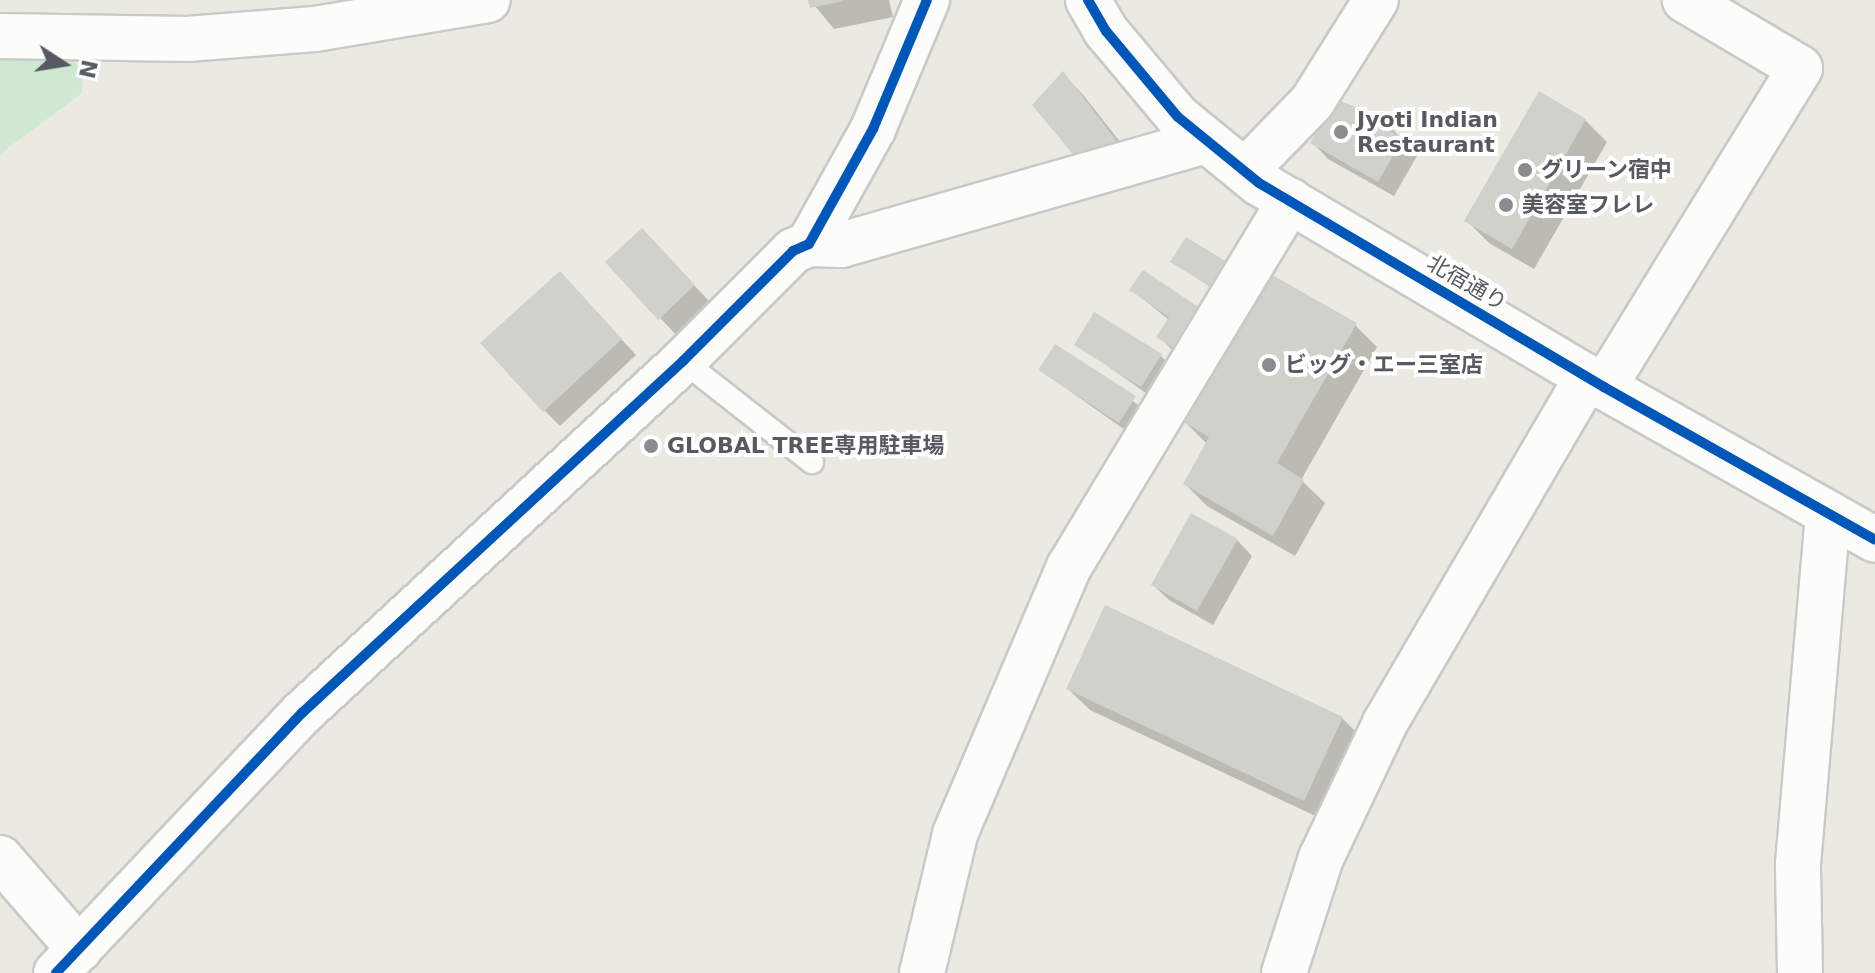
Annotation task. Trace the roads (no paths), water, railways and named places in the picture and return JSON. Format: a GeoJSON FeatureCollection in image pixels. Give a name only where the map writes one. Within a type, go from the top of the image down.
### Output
{"type":"FeatureCollection","features":[{"type":"Feature","properties":{"kind":"street"},"geometry":{"type":"LineString","coordinates":[[0,36],[187,39],[315,29],[488,0]]}},
{"type":"Feature","properties":{"kind":"street"},"geometry":{"type":"LineString","coordinates":[[809,244],[873,129],[927,0]]}},
{"type":"Feature","properties":{"kind":"street","name":"北宿通り"},"geometry":{"type":"LineString","coordinates":[[1088,0],[1154,91],[1207,141],[1245,171],[1595,382],[1875,540]]}},
{"type":"Feature","properties":{"kind":"street"},"geometry":{"type":"LineString","coordinates":[[1245,171],[1312,102],[1376,0]]}},
{"type":"Feature","properties":{"kind":"street"},"geometry":{"type":"LineString","coordinates":[[1284,973],[1321,858],[1385,723],[1595,382],[1800,68],[1685,0]]}},
{"type":"Feature","properties":{"kind":"street"},"geometry":{"type":"LineString","coordinates":[[0,858],[67,961],[302,713],[683,361],[793,251],[809,244],[841,245],[1207,141]]}},
{"type":"Feature","properties":{"kind":"street"},"geometry":{"type":"LineString","coordinates":[[922,973],[955,834],[1069,567],[1290,200]]}},
{"type":"Feature","properties":{"kind":"street"},"geometry":{"type":"LineString","coordinates":[[1800,973],[1798,864],[1828,513]]}},
{"type":"Feature","properties":{"kind":"lane"},"geometry":{"type":"LineString","coordinates":[[683,361],[812,462]]}},
{"type":"Feature","properties":{"kind":"place","name":"Jyoti Indian Restaurant"},"geometry":{"type":"Point","coordinates":[1341,132]}},
{"type":"Feature","properties":{"kind":"place","name":"グリーン宿中"},"geometry":{"type":"Point","coordinates":[1525,170]}},
{"type":"Feature","properties":{"kind":"place","name":"美容室フレレ"},"geometry":{"type":"Point","coordinates":[1506,205]}},
{"type":"Feature","properties":{"kind":"place","name":"ビッグ・エー三室店"},"geometry":{"type":"Point","coordinates":[1269,365]}},
{"type":"Feature","properties":{"kind":"place","name":"GLOBAL TREE専用駐車場"},"geometry":{"type":"Point","coordinates":[651,446]}}]}
